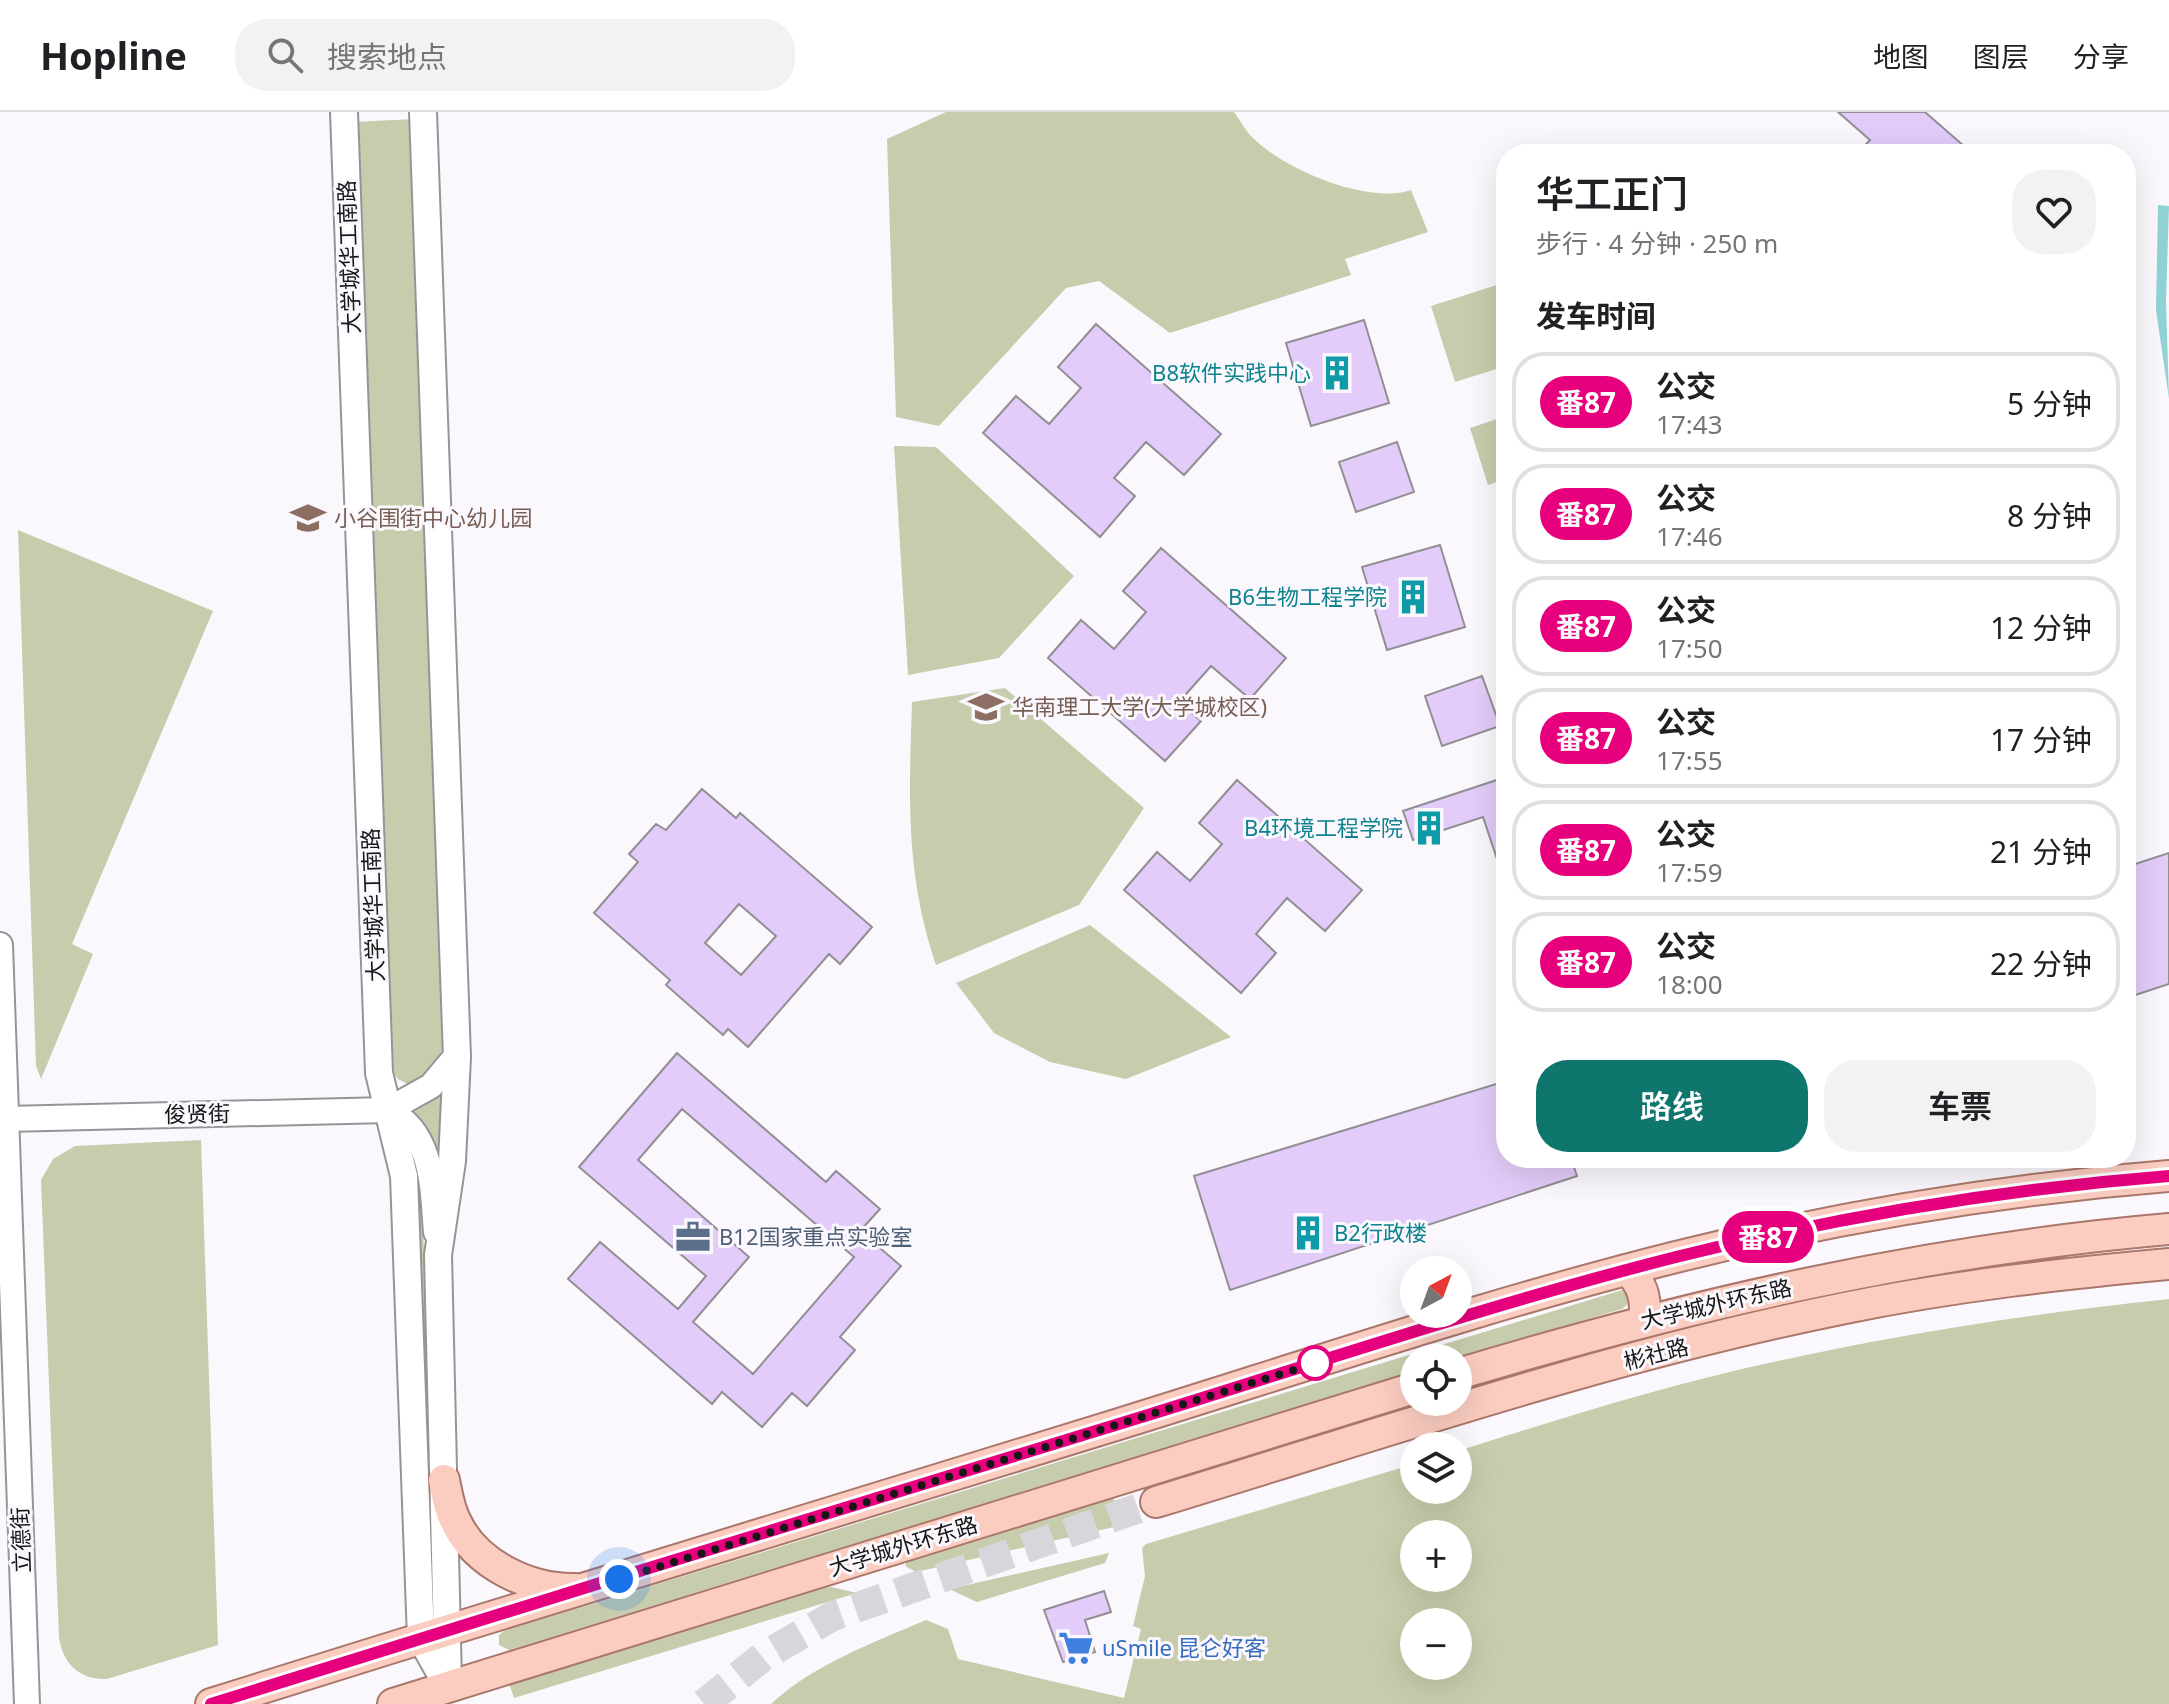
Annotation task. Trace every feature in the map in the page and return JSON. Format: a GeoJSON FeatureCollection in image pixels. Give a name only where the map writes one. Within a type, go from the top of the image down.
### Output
{"type":"FeatureCollection","features":[{"type":"Feature","properties":{"kind":"main road","name":"大学城华工南路"},"geometry":{"type":"LineString","coordinates":[[344,112],[378,1060],[404,1176],[434,1634],[451,1696]]}},
{"type":"Feature","properties":{"kind":"main road","name":"大学城华工南路"},"geometry":{"type":"LineString","coordinates":[[423,112],[457,1055],[452,1161],[438,1255],[444,1480],[434,1634]]}},
{"type":"Feature","properties":{"kind":"main road"},"geometry":{"type":"LineString","coordinates":[[211,1704],[1311,1364],[1628,1270],[1845,1221],[2020,1193],[2169,1176]]}},
{"type":"Feature","properties":{"kind":"main road"},"geometry":{"type":"LineString","coordinates":[[2020,1193],[2005,1199],[1997,1214],[1997,1223],[2000,1231],[2012,1242],[2028,1245]]}},
{"type":"Feature","properties":{"kind":"main road","name":"大学城外环东路"},"geometry":{"type":"LineString","coordinates":[[1472,1370],[1644,1320],[1855,1272],[2028,1245],[2169,1229]]}},
{"type":"Feature","properties":{"kind":"main road","name":"彬社路"},"geometry":{"type":"LineString","coordinates":[[1156,1502],[1590,1371],[1809,1315],[1960,1288],[2169,1264]]}},
{"type":"Feature","properties":{"kind":"main road"},"geometry":{"type":"LineString","coordinates":[[1628,1270],[1645,1298],[1644,1320]]}},
{"type":"Feature","properties":{"kind":"main road","name":"大学城外环东路"},"geometry":{"type":"LineString","coordinates":[[393,1704],[451,1696],[1400,1392]]}},
{"type":"Feature","properties":{"kind":"main road"},"geometry":{"type":"LineString","coordinates":[[444,1480],[455,1522],[466,1539],[490,1562],[509,1573],[548,1586],[590,1589]]}},
{"type":"Feature","properties":{"kind":"street","name":"立德街"},"geometry":{"type":"LineString","coordinates":[[0,945],[27,1704]]}},
{"type":"Feature","properties":{"kind":"street","name":"俊贤街"},"geometry":{"type":"LineString","coordinates":[[6,1119],[388,1110],[431,1086],[457,1055]]}},
{"type":"Feature","properties":{"kind":"street"},"geometry":{"type":"LineString","coordinates":[[388,1110],[406,1123],[425,1151],[430,1168],[438,1255]]}},
{"type":"Feature","properties":{"kind":"green space"},"geometry":{"type":"Polygon","coordinates":[[[946,112],[1234,112],[1249,134],[1266,149],[1305,172],[1372,193],[1411,190],[1428,232],[1345,259],[1351,275],[1170,333],[1099,281],[1066,288],[939,426],[896,417],[887,139],[946,112]]]}},
{"type":"Feature","properties":{"kind":"green space"},"geometry":{"type":"Polygon","coordinates":[[[415,119],[446,1034],[435,1066],[409,1085],[398,1079],[388,1067],[352,122],[415,119]]]}},
{"type":"Feature","properties":{"kind":"green space"},"geometry":{"type":"Polygon","coordinates":[[[1496,285],[1496,369],[1455,382],[1431,306],[1496,285]]]}},
{"type":"Feature","properties":{"kind":"green space"},"geometry":{"type":"Polygon","coordinates":[[[1496,419],[1496,482],[1488,485],[1470,428],[1496,419]]]}},
{"type":"Feature","properties":{"kind":"green space"},"geometry":{"type":"Polygon","coordinates":[[[894,446],[936,447],[1074,576],[999,658],[908,675],[894,446]]]}},
{"type":"Feature","properties":{"kind":"green space"},"geometry":{"type":"Polygon","coordinates":[[[18,530],[213,611],[72,944],[93,954],[41,1079],[36,1066],[18,530]]]}},
{"type":"Feature","properties":{"kind":"green space"},"geometry":{"type":"Polygon","coordinates":[[[1005,688],[1144,808],[1079,905],[936,965],[919,898],[911,835],[912,702],[1005,688]]]}},
{"type":"Feature","properties":{"kind":"green space"},"geometry":{"type":"Polygon","coordinates":[[[1090,925],[1231,1037],[1126,1079],[1050,1062],[994,1033],[956,983],[1090,925]]]}},
{"type":"Feature","properties":{"kind":"green space"},"geometry":{"type":"Polygon","coordinates":[[[444,1087],[444,1173],[425,1128],[414,1112],[444,1087]]]}},
{"type":"Feature","properties":{"kind":"green space"},"geometry":{"type":"Polygon","coordinates":[[[201,1140],[218,1645],[107,1679],[97,1679],[74,1669],[64,1656],[59,1638],[41,1180],[53,1159],[75,1146],[201,1140]]]}},
{"type":"Feature","properties":{"kind":"green space"},"geometry":{"type":"Polygon","coordinates":[[[416,1162],[421,1164],[425,1347],[421,1344],[416,1162]]]}},
{"type":"Feature","properties":{"kind":"green space"},"geometry":{"type":"Polygon","coordinates":[[[1622,1290],[1629,1299],[1622,1309],[1472,1353],[1472,1344],[1445,1344],[1622,1290]]]}},
{"type":"Feature","properties":{"kind":"green space"},"geometry":{"type":"Polygon","coordinates":[[[2169,1299],[2169,1704],[771,1704],[825,1666],[926,1620],[948,1629],[958,1659],[1124,1698],[1141,1629],[1133,1626],[1145,1576],[1142,1548],[1146,1544],[1400,1468],[1400,1504],[1472,1504],[1472,1447],[1733,1371],[1921,1333],[2020,1317],[2169,1299]]]}},
{"type":"Feature","properties":{"kind":"green space"},"geometry":{"type":"Polygon","coordinates":[[[1400,1358],[1400,1375],[509,1650],[499,1645],[499,1635],[1400,1358]]]}},
{"type":"Feature","properties":{"kind":"green space"},"geometry":{"type":"Polygon","coordinates":[[[1111,1498],[1119,1503],[1114,1527],[916,1572],[905,1566],[907,1561],[1111,1498]]]}},
{"type":"Feature","properties":{"kind":"green space"},"geometry":{"type":"Polygon","coordinates":[[[1109,1553],[1105,1563],[977,1602],[949,1589],[1109,1553]]]}},
{"type":"Feature","properties":{"kind":"green space"},"geometry":{"type":"Polygon","coordinates":[[[832,1587],[857,1593],[514,1698],[509,1683],[817,1588],[832,1587]]]}},
{"type":"Feature","properties":{"kind":"water"},"geometry":{"type":"Polygon","coordinates":[[[2158,205],[2169,206],[2166,301],[2169,399],[2156,310],[2158,205]]]}},
{"type":"Feature","properties":{"kind":"building"},"geometry":{"type":"Polygon","coordinates":[[[1838,112],[1925,112],[1962,144],[1866,144],[1870,140],[1838,112]]]}},
{"type":"Feature","properties":{"kind":"building","name":"B8软件实践中心"},"geometry":{"type":"Polygon","coordinates":[[[1364,320],[1389,403],[1311,426],[1286,343],[1364,320]]]}},
{"type":"Feature","properties":{"kind":"building"},"geometry":{"type":"Polygon","coordinates":[[[1096,324],[1221,434],[1184,475],[1146,442],[1114,478],[1135,496],[1100,537],[983,433],[1016,396],[1049,424],[1081,388],[1058,367],[1096,324]]]}},
{"type":"Feature","properties":{"kind":"building"},"geometry":{"type":"Polygon","coordinates":[[[1397,442],[1414,492],[1356,512],[1339,462],[1397,442]]]}},
{"type":"Feature","properties":{"kind":"building","name":"B6生物工程学院"},"geometry":{"type":"Polygon","coordinates":[[[1440,545],[1465,627],[1387,650],[1362,567],[1440,545]]]}},
{"type":"Feature","properties":{"kind":"building"},"geometry":{"type":"Polygon","coordinates":[[[1161,548],[1286,658],[1250,699],[1211,666],[1179,702],[1201,721],[1165,761],[1048,658],[1081,620],[1114,649],[1146,612],[1123,591],[1161,548]]]}},
{"type":"Feature","properties":{"kind":"building"},"geometry":{"type":"Polygon","coordinates":[[[1482,676],[1496,715],[1496,727],[1442,746],[1425,696],[1482,676]]]}},
{"type":"Feature","properties":{"kind":"building"},"geometry":{"type":"Polygon","coordinates":[[[1237,780],[1362,890],[1325,931],[1287,898],[1256,934],[1276,953],[1241,993],[1124,890],[1157,852],[1190,881],[1222,844],[1199,823],[1237,780]]]}},
{"type":"Feature","properties":{"kind":"building","name":"B4环境工程学院"},"geometry":{"type":"Polygon","coordinates":[[[1496,780],[1496,856],[1483,817],[1413,840],[1403,811],[1496,780]]]}},
{"type":"Feature","properties":{"kind":"building"},"geometry":{"type":"Polygon","coordinates":[[[702,789],[736,818],[740,813],[872,927],[840,964],[829,954],[748,1047],[728,1029],[723,1035],[666,985],[670,980],[594,913],[638,862],[629,854],[656,824],[666,830],[702,789]],[[739,904],[705,943],[741,975],[776,936],[739,904]]]}},
{"type":"Feature","properties":{"kind":"building"},"geometry":{"type":"Polygon","coordinates":[[[2169,853],[2169,984],[2136,995],[2136,864],[2169,853]]]}},
{"type":"Feature","properties":{"kind":"building","name":"B12国家重点实验室"},"geometry":{"type":"Polygon","coordinates":[[[677,1053],[826,1182],[836,1171],[880,1209],[860,1231],[901,1266],[840,1337],[855,1350],[807,1406],[792,1393],[762,1427],[722,1392],[712,1404],[568,1279],[600,1242],[678,1309],[706,1276],[579,1167],[677,1053]],[[682,1109],[638,1160],[749,1257],[693,1322],[753,1374],[854,1257],[682,1109]]]}},
{"type":"Feature","properties":{"kind":"building","name":"B2行政楼"},"geometry":{"type":"Polygon","coordinates":[[[1496,1084],[1496,1168],[1574,1168],[1577,1176],[1230,1290],[1194,1176],[1496,1084]]]}},
{"type":"Feature","properties":{"kind":"building"},"geometry":{"type":"Polygon","coordinates":[[[1104,1591],[1111,1612],[1085,1620],[1095,1652],[1063,1662],[1044,1610],[1104,1591]]]}},
{"type":"Feature","properties":{"kind":"tunnel"},"geometry":{"type":"LineString","coordinates":[[704,1704],[765,1655],[833,1616],[1156,1502]]}},
{"type":"Feature","properties":{"kind":"bus line","name":"番87"},"geometry":{"type":"LineString","coordinates":[[211,1704],[1628,1270],[1737,1243],[1920,1207],[2169,1176]]}},
{"type":"Feature","properties":{"kind":"place","name":"B8软件实践中心"},"geometry":{"type":"Point","coordinates":[1337,373]}},
{"type":"Feature","properties":{"kind":"place","name":"小谷围街中心幼儿园"},"geometry":{"type":"Point","coordinates":[308,518]}},
{"type":"Feature","properties":{"kind":"place","name":"B6生物工程学院"},"geometry":{"type":"Point","coordinates":[1413,597]}},
{"type":"Feature","properties":{"kind":"place","name":"华南理工大学(大学城校区)"},"geometry":{"type":"Point","coordinates":[986,707]}},
{"type":"Feature","properties":{"kind":"place","name":"B4环境工程学院"},"geometry":{"type":"Point","coordinates":[1429,828]}},
{"type":"Feature","properties":{"kind":"place","name":"B2行政楼"},"geometry":{"type":"Point","coordinates":[1308,1233]}},
{"type":"Feature","properties":{"kind":"place","name":"B12国家重点实验室"},"geometry":{"type":"Point","coordinates":[693,1237]}},
{"type":"Feature","properties":{"kind":"place","name":"uSmile 昆仑好客"},"geometry":{"type":"Point","coordinates":[1076,1648]}},
{"type":"Feature","properties":{"kind":"route"},"geometry":{"type":"LineString","coordinates":[[619,1579],[1326,1360],[1315,1363]]}}]}
